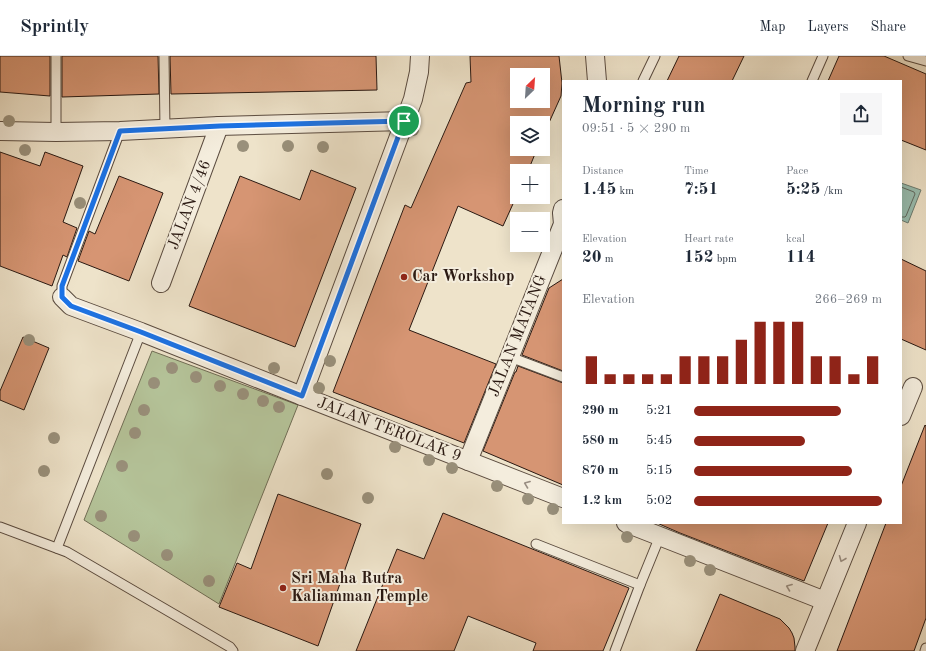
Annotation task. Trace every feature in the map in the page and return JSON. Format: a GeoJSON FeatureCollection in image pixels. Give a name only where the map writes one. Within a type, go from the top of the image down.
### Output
{"type":"FeatureCollection","features":[{"type":"Feature","properties":{"kind":"street"},"geometry":{"type":"LineString","coordinates":[[302,396],[413,99],[419,72],[420,56]]}},
{"type":"Feature","properties":{"kind":"street"},"geometry":{"type":"LineString","coordinates":[[595,56],[599,80]]}},
{"type":"Feature","properties":{"kind":"street"},"geometry":{"type":"LineString","coordinates":[[0,131],[120,131],[220,126],[404,121]]}},
{"type":"Feature","properties":{"kind":"street","name":"JALAN 4/46"},"geometry":{"type":"LineString","coordinates":[[161,283],[220,126]]}},
{"type":"Feature","properties":{"kind":"street","name":"JALAN MATANG"},"geometry":{"type":"LineString","coordinates":[[468,461],[562,227]]}},
{"type":"Feature","properties":{"kind":"street","name":"JALAN TEROLAK 9"},"geometry":{"type":"LineString","coordinates":[[62,297],[71,306],[141,332],[562,498]]}},
{"type":"Feature","properties":{"kind":"street"},"geometry":{"type":"LineString","coordinates":[[902,414],[913,387]]}},
{"type":"Feature","properties":{"kind":"street"},"geometry":{"type":"LineString","coordinates":[[629,524],[825,601]]}},
{"type":"Feature","properties":{"kind":"street"},"geometry":{"type":"LineString","coordinates":[[805,651],[857,524]]}},
{"type":"Feature","properties":{"kind":"lane"},"geometry":{"type":"LineString","coordinates":[[56,56],[56,132]]}},
{"type":"Feature","properties":{"kind":"lane"},"geometry":{"type":"LineString","coordinates":[[164,56],[165,129]]}},
{"type":"Feature","properties":{"kind":"lane"},"geometry":{"type":"LineString","coordinates":[[643,80],[654,56]]}},
{"type":"Feature","properties":{"kind":"lane"},"geometry":{"type":"LineString","coordinates":[[812,80],[822,56]]}},
{"type":"Feature","properties":{"kind":"lane"},"geometry":{"type":"LineString","coordinates":[[908,56],[926,61]]}},
{"type":"Feature","properties":{"kind":"lane"},"geometry":{"type":"LineString","coordinates":[[62,297],[62,286],[120,131]]}},
{"type":"Feature","properties":{"kind":"lane"},"geometry":{"type":"LineString","coordinates":[[57,548],[141,332]]}},
{"type":"Feature","properties":{"kind":"lane"},"geometry":{"type":"LineString","coordinates":[[510,357],[562,377]]}},
{"type":"Feature","properties":{"kind":"lane"},"geometry":{"type":"LineString","coordinates":[[0,527],[67,552],[230,647],[233,651]]}},
{"type":"Feature","properties":{"kind":"lane"},"geometry":{"type":"LineString","coordinates":[[615,651],[660,536]]}},
{"type":"Feature","properties":{"kind":"lane"},"geometry":{"type":"LineString","coordinates":[[536,544],[640,585]]}},
{"type":"Feature","properties":{"kind":"shaded area"},"geometry":{"type":"Polygon","coordinates":[[[152,351],[298,405],[219,604],[84,520],[152,351]]]}},
{"type":"Feature","properties":{"kind":"water"},"geometry":{"type":"Polygon","coordinates":[[[902,183],[921,190],[908,223],[902,220],[902,183]]]}},
{"type":"Feature","properties":{"kind":"building"},"geometry":{"type":"Polygon","coordinates":[[[0,56],[50,56],[50,96],[0,92],[0,56]]]}},
{"type":"Feature","properties":{"kind":"building"},"geometry":{"type":"Polygon","coordinates":[[[62,56],[158,56],[159,94],[62,97],[62,56]]]}},
{"type":"Feature","properties":{"kind":"building"},"geometry":{"type":"Polygon","coordinates":[[[170,56],[376,56],[377,90],[171,94],[170,56]]]}},
{"type":"Feature","properties":{"kind":"building"},"geometry":{"type":"Polygon","coordinates":[[[470,56],[559,56],[562,83],[561,96],[550,120],[550,116],[510,116],[510,156],[534,156],[531,164],[510,164],[510,204],[513,204],[503,226],[458,206],[409,330],[496,364],[464,443],[333,392],[405,205],[411,208],[466,83],[471,82],[470,56]]]}},
{"type":"Feature","properties":{"kind":"building"},"geometry":{"type":"Polygon","coordinates":[[[679,56],[744,56],[732,80],[667,80],[679,56]]]}},
{"type":"Feature","properties":{"kind":"building"},"geometry":{"type":"Polygon","coordinates":[[[839,56],[884,56],[926,74],[926,150],[902,140],[902,80],[828,80],[839,56]]]}},
{"type":"Feature","properties":{"kind":"building"},"geometry":{"type":"Polygon","coordinates":[[[0,152],[40,166],[45,152],[83,166],[63,222],[77,228],[67,257],[63,255],[52,286],[0,266],[0,152]]]}},
{"type":"Feature","properties":{"kind":"building"},"geometry":{"type":"Polygon","coordinates":[[[311,170],[356,188],[295,347],[189,306],[240,176],[300,200],[311,170]]]}},
{"type":"Feature","properties":{"kind":"building"},"geometry":{"type":"Polygon","coordinates":[[[119,176],[163,193],[129,281],[78,261],[89,231],[95,234],[119,176]]]}},
{"type":"Feature","properties":{"kind":"building"},"geometry":{"type":"Polygon","coordinates":[[[902,259],[926,271],[926,350],[902,339],[902,259]]]}},
{"type":"Feature","properties":{"kind":"building"},"geometry":{"type":"Polygon","coordinates":[[[562,280],[562,371],[522,355],[549,288],[562,280]]]}},
{"type":"Feature","properties":{"kind":"building"},"geometry":{"type":"Polygon","coordinates":[[[23,337],[49,348],[24,410],[0,400],[0,391],[23,337]]]}},
{"type":"Feature","properties":{"kind":"building"},"geometry":{"type":"Polygon","coordinates":[[[518,366],[562,383],[562,485],[483,451],[518,366]]]}},
{"type":"Feature","properties":{"kind":"building"},"geometry":{"type":"Polygon","coordinates":[[[925,425],[926,618],[914,651],[837,651],[886,524],[902,524],[902,483],[925,425]]]}},
{"type":"Feature","properties":{"kind":"building","name":"Sri Maha Rutra Kaliamman Temple"},"geometry":{"type":"Polygon","coordinates":[[[278,494],[361,524],[318,646],[219,607],[237,563],[251,569],[278,494]]]}},
{"type":"Feature","properties":{"kind":"building"},"geometry":{"type":"Polygon","coordinates":[[[443,513],[629,588],[603,651],[533,651],[536,643],[468,616],[454,651],[356,651],[397,549],[424,559],[443,513]]]}},
{"type":"Feature","properties":{"kind":"building"},"geometry":{"type":"Polygon","coordinates":[[[659,524],[828,524],[804,581],[659,524]]]}},
{"type":"Feature","properties":{"kind":"building"},"geometry":{"type":"Polygon","coordinates":[[[720,594],[780,619],[792,633],[795,651],[696,651],[720,594]]]}},
{"type":"Feature","properties":{"kind":"place","name":"Car Workshop"},"geometry":{"type":"Point","coordinates":[404,277]}},
{"type":"Feature","properties":{"kind":"place","name":"Sri Maha Rutra Kaliamman Temple"},"geometry":{"type":"Point","coordinates":[283,588]}},
{"type":"Feature","properties":{"kind":"route"},"geometry":{"type":"LineString","coordinates":[[404,121],[302,396],[71,306],[62,297],[62,286],[120,131],[220,126],[404,121]]}}]}
